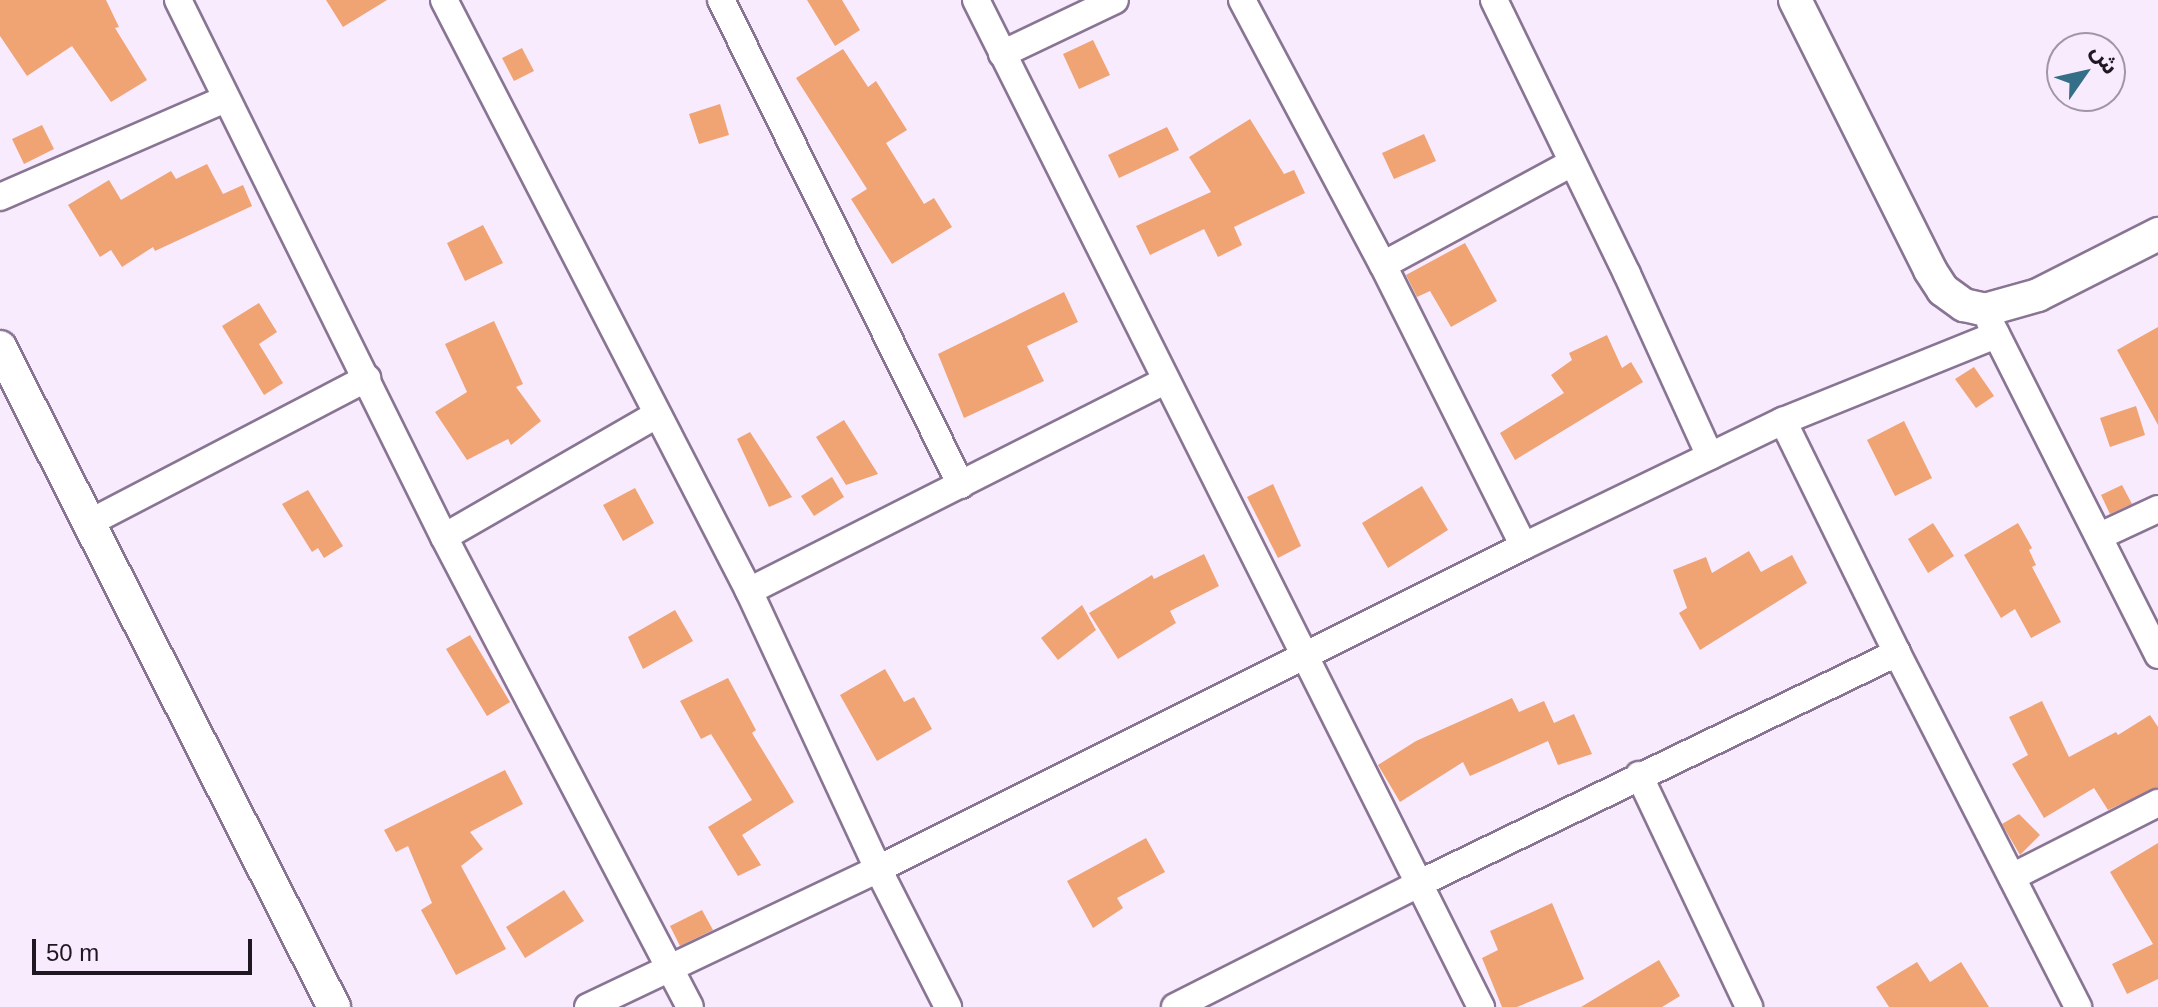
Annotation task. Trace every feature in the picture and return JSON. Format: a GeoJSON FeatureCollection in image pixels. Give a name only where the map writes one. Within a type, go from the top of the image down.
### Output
{"type":"FeatureCollection","features":[{"type":"Feature","properties":{"kind":"street"},"geometry":{"type":"LineString","coordinates":[[178,0],[444,537],[690,1007]]}},
{"type":"Feature","properties":{"kind":"street"},"geometry":{"type":"LineString","coordinates":[[444,0],[749,591],[878,869],[948,1007]]}},
{"type":"Feature","properties":{"kind":"street"},"geometry":{"type":"LineString","coordinates":[[721,0],[961,485]]}},
{"type":"Feature","properties":{"kind":"street"},"geometry":{"type":"LineString","coordinates":[[976,0],[1164,381],[1307,657],[1481,1007]]}},
{"type":"Feature","properties":{"kind":"street"},"geometry":{"type":"LineString","coordinates":[[1002,54],[1115,0]]}},
{"type":"Feature","properties":{"kind":"street"},"geometry":{"type":"LineString","coordinates":[[1242,0],[1383,265],[1524,546]]}},
{"type":"Feature","properties":{"kind":"street"},"geometry":{"type":"LineString","coordinates":[[1494,0],[1570,164],[1627,274],[1710,456]]}},
{"type":"Feature","properties":{"kind":"street"},"geometry":{"type":"LineString","coordinates":[[1795,0],[1930,270],[1953,298],[1991,323],[2158,655]]}},
{"type":"Feature","properties":{"kind":"street"},"geometry":{"type":"LineString","coordinates":[[0,197],[225,99]]}},
{"type":"Feature","properties":{"kind":"street"},"geometry":{"type":"LineString","coordinates":[[1383,265],[1570,164]]}},
{"type":"Feature","properties":{"kind":"street"},"geometry":{"type":"LineString","coordinates":[[588,1007],[878,869],[1524,546],[1991,323],[2038,295],[2158,234]]}},
{"type":"Feature","properties":{"kind":"street"},"geometry":{"type":"LineString","coordinates":[[0,347],[334,1007]]}},
{"type":"Feature","properties":{"kind":"street"},"geometry":{"type":"LineString","coordinates":[[87,524],[367,378]]}},
{"type":"Feature","properties":{"kind":"street"},"geometry":{"type":"LineString","coordinates":[[749,591],[1164,381]]}},
{"type":"Feature","properties":{"kind":"street"},"geometry":{"type":"LineString","coordinates":[[444,537],[656,415]]}},
{"type":"Feature","properties":{"kind":"street"},"geometry":{"type":"LineString","coordinates":[[1783,421],[1897,653],[2078,1007]]}},
{"type":"Feature","properties":{"kind":"street"},"geometry":{"type":"LineString","coordinates":[[2100,536],[2158,509]]}},
{"type":"Feature","properties":{"kind":"street"},"geometry":{"type":"LineString","coordinates":[[1175,1007],[1215,998],[1418,884],[1897,653]]}},
{"type":"Feature","properties":{"kind":"street"},"geometry":{"type":"LineString","coordinates":[[1639,775],[1749,1007]]}},
{"type":"Feature","properties":{"kind":"street"},"geometry":{"type":"LineString","coordinates":[[2012,877],[2158,803]]}},
{"type":"Feature","properties":{"kind":"building"},"geometry":{"type":"Polygon","coordinates":[[[0,0],[106,0],[119,27],[115,28],[147,80],[111,102],[72,46],[27,76],[0,36],[0,0]]]}},
{"type":"Feature","properties":{"kind":"building"},"geometry":{"type":"Polygon","coordinates":[[[326,0],[387,0],[343,27],[326,0]]]}},
{"type":"Feature","properties":{"kind":"building"},"geometry":{"type":"Polygon","coordinates":[[[807,0],[842,0],[860,30],[835,46],[807,0]]]}},
{"type":"Feature","properties":{"kind":"building"},"geometry":{"type":"Polygon","coordinates":[[[1093,40],[1110,75],[1079,89],[1063,54],[1093,40]]]}},
{"type":"Feature","properties":{"kind":"building"},"geometry":{"type":"Polygon","coordinates":[[[522,48],[534,71],[514,81],[502,58],[522,48]]]}},
{"type":"Feature","properties":{"kind":"building"},"geometry":{"type":"Polygon","coordinates":[[[843,49],[868,87],[876,81],[907,130],[886,143],[924,204],[934,198],[952,227],[892,264],[851,199],[867,189],[796,78],[843,49]]]}},
{"type":"Feature","properties":{"kind":"building"},"geometry":{"type":"Polygon","coordinates":[[[720,104],[729,135],[699,144],[689,114],[720,104]]]}},
{"type":"Feature","properties":{"kind":"building"},"geometry":{"type":"Polygon","coordinates":[[[1250,119],[1284,174],[1294,170],[1305,193],[1234,227],[1242,245],[1218,257],[1204,229],[1150,255],[1136,226],[1211,192],[1189,157],[1250,119]]]}},
{"type":"Feature","properties":{"kind":"building"},"geometry":{"type":"Polygon","coordinates":[[[42,125],[54,149],[24,164],[12,139],[42,125]]]}},
{"type":"Feature","properties":{"kind":"building"},"geometry":{"type":"Polygon","coordinates":[[[1167,127],[1179,150],[1119,178],[1108,155],[1167,127]]]}},
{"type":"Feature","properties":{"kind":"building"},"geometry":{"type":"Polygon","coordinates":[[[1424,134],[1436,161],[1394,179],[1382,153],[1424,134]]]}},
{"type":"Feature","properties":{"kind":"building"},"geometry":{"type":"Polygon","coordinates":[[[207,164],[223,194],[243,185],[252,206],[155,251],[153,247],[122,267],[111,250],[100,257],[68,205],[109,180],[121,200],[171,171],[176,179],[207,164]]]}},
{"type":"Feature","properties":{"kind":"building"},"geometry":{"type":"Polygon","coordinates":[[[483,225],[503,263],[465,281],[447,243],[483,225]]]}},
{"type":"Feature","properties":{"kind":"building"},"geometry":{"type":"Polygon","coordinates":[[[1465,243],[1497,301],[1451,327],[1430,291],[1417,297],[1406,275],[1465,243]]]}},
{"type":"Feature","properties":{"kind":"building"},"geometry":{"type":"Polygon","coordinates":[[[1064,292],[1078,322],[1027,346],[1044,381],[964,418],[938,354],[1064,292]]]}},
{"type":"Feature","properties":{"kind":"building"},"geometry":{"type":"Polygon","coordinates":[[[259,303],[277,332],[259,344],[283,383],[264,395],[222,326],[259,303]]]}},
{"type":"Feature","properties":{"kind":"building"},"geometry":{"type":"Polygon","coordinates":[[[494,321],[523,384],[516,387],[541,421],[511,445],[508,439],[467,460],[435,412],[467,392],[445,344],[494,321]]]}},
{"type":"Feature","properties":{"kind":"building"},"geometry":{"type":"Polygon","coordinates":[[[2158,327],[2158,425],[2117,350],[2158,327]]]}},
{"type":"Feature","properties":{"kind":"building"},"geometry":{"type":"Polygon","coordinates":[[[1607,335],[1622,368],[1631,362],[1643,382],[1515,460],[1500,433],[1564,393],[1551,375],[1572,360],[1569,353],[1607,335]]]}},
{"type":"Feature","properties":{"kind":"building"},"geometry":{"type":"Polygon","coordinates":[[[1974,367],[1994,396],[1976,408],[1955,379],[1974,367]]]}},
{"type":"Feature","properties":{"kind":"building"},"geometry":{"type":"Polygon","coordinates":[[[2136,406],[2145,435],[2110,447],[2100,418],[2136,406]]]}},
{"type":"Feature","properties":{"kind":"building"},"geometry":{"type":"Polygon","coordinates":[[[844,420],[878,474],[846,485],[816,437],[844,420]]]}},
{"type":"Feature","properties":{"kind":"building"},"geometry":{"type":"Polygon","coordinates":[[[1904,421],[1932,478],[1895,496],[1867,440],[1904,421]]]}},
{"type":"Feature","properties":{"kind":"building"},"geometry":{"type":"Polygon","coordinates":[[[750,432],[792,497],[769,507],[737,439],[750,432]]]}},
{"type":"Feature","properties":{"kind":"building"},"geometry":{"type":"Polygon","coordinates":[[[832,477],[844,497],[814,516],[801,496],[832,477]]]}},
{"type":"Feature","properties":{"kind":"building"},"geometry":{"type":"Polygon","coordinates":[[[1273,484],[1301,546],[1278,558],[1247,497],[1273,484]]]}},
{"type":"Feature","properties":{"kind":"building"},"geometry":{"type":"Polygon","coordinates":[[[2122,485],[2132,504],[2110,514],[2101,495],[2122,485]]]}},
{"type":"Feature","properties":{"kind":"building"},"geometry":{"type":"Polygon","coordinates":[[[1422,486],[1448,530],[1388,568],[1362,523],[1422,486]]]}},
{"type":"Feature","properties":{"kind":"building"},"geometry":{"type":"Polygon","coordinates":[[[635,488],[654,523],[623,541],[603,505],[635,488]]]}},
{"type":"Feature","properties":{"kind":"building"},"geometry":{"type":"Polygon","coordinates":[[[308,490],[343,546],[324,558],[318,548],[312,552],[282,504],[308,490]]]}},
{"type":"Feature","properties":{"kind":"building"},"geometry":{"type":"Polygon","coordinates":[[[1933,523],[1954,556],[1928,573],[1908,539],[1933,523]]]}},
{"type":"Feature","properties":{"kind":"building"},"geometry":{"type":"Polygon","coordinates":[[[2018,523],[2032,548],[2029,550],[2036,565],[2032,567],[2061,622],[2031,638],[2015,609],[2001,618],[1964,555],[2018,523]]]}},
{"type":"Feature","properties":{"kind":"building"},"geometry":{"type":"Polygon","coordinates":[[[1749,551],[1761,572],[1792,555],[1807,583],[1700,650],[1679,613],[1687,608],[1673,570],[1706,557],[1712,573],[1749,551]]]}},
{"type":"Feature","properties":{"kind":"building"},"geometry":{"type":"Polygon","coordinates":[[[1204,554],[1219,586],[1170,611],[1176,623],[1118,659],[1089,613],[1152,575],[1154,579],[1204,554]]]}},
{"type":"Feature","properties":{"kind":"building"},"geometry":{"type":"Polygon","coordinates":[[[1082,605],[1096,630],[1058,660],[1041,638],[1082,605]]]}},
{"type":"Feature","properties":{"kind":"building"},"geometry":{"type":"Polygon","coordinates":[[[675,610],[693,641],[643,669],[628,637],[675,610]]]}},
{"type":"Feature","properties":{"kind":"building"},"geometry":{"type":"Polygon","coordinates":[[[470,635],[510,702],[487,716],[446,649],[470,635]]]}},
{"type":"Feature","properties":{"kind":"building"},"geometry":{"type":"Polygon","coordinates":[[[885,669],[904,702],[914,697],[932,729],[877,761],[840,695],[885,669]]]}},
{"type":"Feature","properties":{"kind":"building"},"geometry":{"type":"Polygon","coordinates":[[[728,678],[756,730],[752,733],[794,802],[742,835],[761,865],[738,876],[708,827],[752,800],[711,734],[701,739],[680,701],[728,678]]]}},
{"type":"Feature","properties":{"kind":"building"},"geometry":{"type":"Polygon","coordinates":[[[1512,698],[1519,712],[1544,701],[1554,723],[1574,714],[1592,754],[1558,765],[1548,741],[1470,776],[1463,762],[1400,802],[1378,765],[1416,741],[1512,698]]]}},
{"type":"Feature","properties":{"kind":"building"},"geometry":{"type":"Polygon","coordinates":[[[2042,701],[2069,757],[2116,732],[2118,735],[2150,715],[2158,727],[2158,787],[2108,810],[2094,788],[2044,818],[2012,764],[2028,755],[2009,717],[2042,701]]]}},
{"type":"Feature","properties":{"kind":"building"},"geometry":{"type":"Polygon","coordinates":[[[505,770],[523,804],[470,832],[483,849],[461,866],[506,949],[456,975],[421,910],[432,903],[408,846],[396,852],[384,830],[505,770]]]}},
{"type":"Feature","properties":{"kind":"building"},"geometry":{"type":"Polygon","coordinates":[[[2019,814],[2040,835],[2020,855],[2002,824],[2019,814]]]}},
{"type":"Feature","properties":{"kind":"building"},"geometry":{"type":"Polygon","coordinates":[[[1146,838],[1165,872],[1117,898],[1123,908],[1093,928],[1067,881],[1146,838]]]}},
{"type":"Feature","properties":{"kind":"building"},"geometry":{"type":"Polygon","coordinates":[[[2158,843],[2158,979],[2127,994],[2112,964],[2153,944],[2110,872],[2158,843]]]}},
{"type":"Feature","properties":{"kind":"building"},"geometry":{"type":"Polygon","coordinates":[[[564,890],[584,921],[525,958],[506,927],[564,890]]]}},
{"type":"Feature","properties":{"kind":"building"},"geometry":{"type":"Polygon","coordinates":[[[1552,903],[1584,979],[1517,1007],[1502,1007],[1482,958],[1498,950],[1490,931],[1552,903]]]}},
{"type":"Feature","properties":{"kind":"building"},"geometry":{"type":"Polygon","coordinates":[[[702,910],[713,930],[680,946],[670,926],[702,910]]]}},
{"type":"Feature","properties":{"kind":"building"},"geometry":{"type":"Polygon","coordinates":[[[1659,960],[1680,996],[1662,1007],[1581,1007],[1659,960]]]}},
{"type":"Feature","properties":{"kind":"building"},"geometry":{"type":"Polygon","coordinates":[[[1917,962],[1930,982],[1961,962],[1989,1007],[1889,1007],[1876,987],[1917,962]]]}}]}
